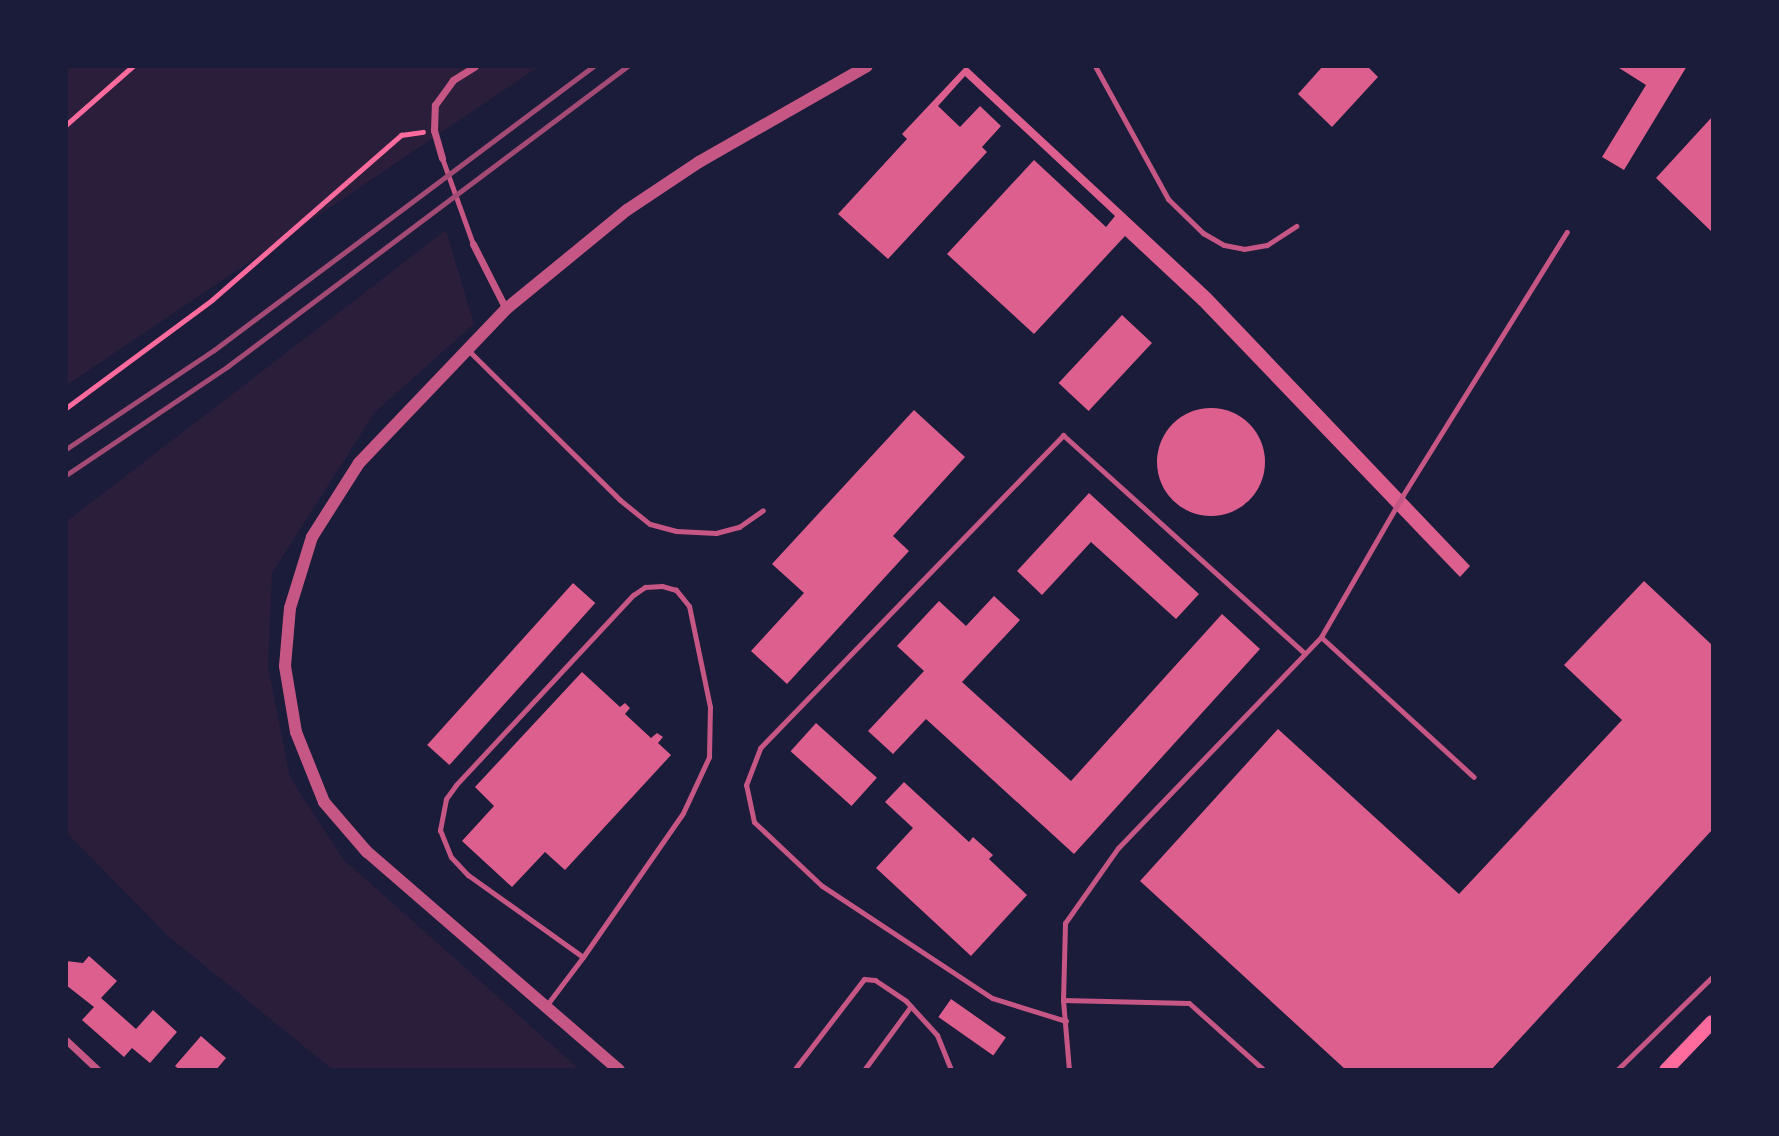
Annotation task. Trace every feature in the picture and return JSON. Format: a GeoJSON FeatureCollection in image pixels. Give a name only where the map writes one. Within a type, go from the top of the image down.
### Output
{"type":"FeatureCollection","features":[{"type":"Feature","properties":{"kind":"main road"},"geometry":{"type":"LineString","coordinates":[[1666,1069],[1713,1022]]}},
{"type":"Feature","properties":{"kind":"street"},"geometry":{"type":"LineString","coordinates":[[442,159],[434,130],[435,105],[453,80],[475,66]]}},
{"type":"Feature","properties":{"kind":"street"},"geometry":{"type":"LineString","coordinates":[[620,1069],[367,852],[324,802],[296,732],[285,666],[290,608],[312,537],[359,463],[506,309],[627,210],[699,162],[867,66]]}},
{"type":"Feature","properties":{"kind":"street"},"geometry":{"type":"LineString","coordinates":[[473,244],[506,309]]}},
{"type":"Feature","properties":{"kind":"street"},"geometry":{"type":"LineString","coordinates":[[66,1040],[98,1069]]}},
{"type":"Feature","properties":{"kind":"lane"},"geometry":{"type":"LineString","coordinates":[[1095,66],[1168,199],[1203,233],[1224,245],[1244,249],[1267,245],[1296,226]]}},
{"type":"Feature","properties":{"kind":"lane"},"geometry":{"type":"LineString","coordinates":[[442,159],[473,244]]}},
{"type":"Feature","properties":{"kind":"lane"},"geometry":{"type":"LineString","coordinates":[[1069,1069],[1063,1000],[1065,922],[1118,848],[1321,637],[1403,495],[1567,232]]}},
{"type":"Feature","properties":{"kind":"lane"},"geometry":{"type":"LineString","coordinates":[[467,349],[620,500],[650,524],[676,531],[716,533],[739,527],[764,510]]}},
{"type":"Feature","properties":{"kind":"lane"},"geometry":{"type":"LineString","coordinates":[[1066,1021],[992,998],[822,886],[754,822],[746,785],[760,748],[1063,435],[1304,653]]}},
{"type":"Feature","properties":{"kind":"lane"},"geometry":{"type":"LineString","coordinates":[[546,1006],[583,957],[683,814],[709,757],[710,708],[689,606],[676,590],[662,586],[645,587],[633,595],[446,799],[442,843],[468,875],[583,957]]}},
{"type":"Feature","properties":{"kind":"lane"},"geometry":{"type":"LineString","coordinates":[[1321,637],[1474,777]]}},
{"type":"Feature","properties":{"kind":"lane"},"geometry":{"type":"LineString","coordinates":[[1617,1069],[1713,977]]}},
{"type":"Feature","properties":{"kind":"lane"},"geometry":{"type":"LineString","coordinates":[[794,1069],[864,979],[874,980],[911,1006],[937,1035],[951,1069]]}},
{"type":"Feature","properties":{"kind":"lane"},"geometry":{"type":"LineString","coordinates":[[1063,1000],[1189,1003],[1264,1069]]}},
{"type":"Feature","properties":{"kind":"lane"},"geometry":{"type":"LineString","coordinates":[[864,1069],[911,1006]]}},
{"type":"Feature","properties":{"kind":"path"},"geometry":{"type":"LineString","coordinates":[[66,125],[133,66]]}},
{"type":"Feature","properties":{"kind":"path"},"geometry":{"type":"LineString","coordinates":[[66,408],[212,300],[401,135],[434,130]]}},
{"type":"Feature","properties":{"kind":"shaded area"},"geometry":{"type":"Polygon","coordinates":[[[67,67],[538,67],[67,385],[67,67]]]}},
{"type":"Feature","properties":{"kind":"shaded area"},"geometry":{"type":"Polygon","coordinates":[[[446,230],[474,324],[375,412],[272,573],[268,666],[290,777],[343,859],[579,1069],[332,1069],[168,936],[67,833],[67,521],[446,230]]]}},
{"type":"Feature","properties":{"kind":"building"},"geometry":{"type":"Polygon","coordinates":[[[966,66],[1210,293],[1470,566],[1460,577],[1200,306],[1125,236],[1034,334],[947,254],[1034,160],[1106,227],[1115,216],[965,76],[938,106],[960,127],[980,106],[1001,126],[982,147],[987,152],[888,259],[838,214],[907,139],[902,134],[966,66]]]}},
{"type":"Feature","properties":{"kind":"building"},"geometry":{"type":"Polygon","coordinates":[[[1323,66],[1367,66],[1378,77],[1332,127],[1298,94],[1323,66]]]}},
{"type":"Feature","properties":{"kind":"building"},"geometry":{"type":"Polygon","coordinates":[[[1616,66],[1687,66],[1624,170],[1602,157],[1646,85],[1616,66]]]}},
{"type":"Feature","properties":{"kind":"building"},"geometry":{"type":"Polygon","coordinates":[[[1712,117],[1712,232],[1656,178],[1712,117]]]}},
{"type":"Feature","properties":{"kind":"building"},"geometry":{"type":"Polygon","coordinates":[[[1122,315],[1152,343],[1089,411],[1059,383],[1122,315]]]}},
{"type":"Feature","properties":{"kind":"building"},"geometry":{"type":"Polygon","coordinates":[[[1211,408],[1232,412],[1249,424],[1261,441],[1265,462],[1261,483],[1249,500],[1232,512],[1211,516],[1190,512],[1173,500],[1161,483],[1157,462],[1161,441],[1173,424],[1190,412],[1211,408]]]}},
{"type":"Feature","properties":{"kind":"building"},"geometry":{"type":"Polygon","coordinates":[[[914,410],[965,457],[893,536],[909,551],[787,684],[751,651],[804,593],[772,564],[914,410]]]}},
{"type":"Feature","properties":{"kind":"building"},"geometry":{"type":"Polygon","coordinates":[[[1089,493],[1199,594],[1176,619],[1091,542],[1042,595],[1017,571],[1089,493]]]}},
{"type":"Feature","properties":{"kind":"building"},"geometry":{"type":"Polygon","coordinates":[[[1644,581],[1712,645],[1712,830],[1491,1070],[1346,1070],[1140,881],[1278,729],[1459,894],[1622,720],[1564,665],[1644,581]]]}},
{"type":"Feature","properties":{"kind":"building"},"geometry":{"type":"Polygon","coordinates":[[[573,583],[595,603],[449,765],[427,745],[573,583]]]}},
{"type":"Feature","properties":{"kind":"building"},"geometry":{"type":"Polygon","coordinates":[[[994,596],[1020,620],[962,682],[1071,781],[1222,614],[1260,649],[1074,854],[926,719],[893,754],[868,731],[924,671],[897,646],[939,601],[966,626],[994,596]]]}},
{"type":"Feature","properties":{"kind":"building"},"geometry":{"type":"Polygon","coordinates":[[[582,672],[620,707],[625,703],[630,708],[625,714],[651,738],[657,733],[663,737],[658,743],[671,755],[565,870],[545,852],[512,887],[462,841],[494,806],[475,787],[582,672]]]}},
{"type":"Feature","properties":{"kind":"building"},"geometry":{"type":"Polygon","coordinates":[[[816,723],[877,778],[852,806],[791,751],[816,723]]]}},
{"type":"Feature","properties":{"kind":"building"},"geometry":{"type":"Polygon","coordinates":[[[904,782],[969,842],[973,837],[993,855],[989,859],[1027,895],[971,956],[876,868],[913,828],[885,802],[904,782]]]}},
{"type":"Feature","properties":{"kind":"building"},"geometry":{"type":"Polygon","coordinates":[[[89,956],[117,981],[101,998],[136,1029],[153,1010],[177,1032],[150,1063],[132,1048],[124,1057],[82,1020],[94,1007],[66,985],[66,961],[83,963],[89,956]]]}},
{"type":"Feature","properties":{"kind":"building"},"geometry":{"type":"Polygon","coordinates":[[[951,999],[1006,1037],[993,1055],[938,1017],[951,999]]]}},
{"type":"Feature","properties":{"kind":"building"},"geometry":{"type":"Polygon","coordinates":[[[201,1036],[226,1058],[216,1070],[180,1070],[175,1066],[201,1036]]]}},
{"type":"Feature","properties":{"kind":"railway"},"geometry":{"type":"LineString","coordinates":[[66,449],[214,350],[593,66]]}},
{"type":"Feature","properties":{"kind":"railway"},"geometry":{"type":"LineString","coordinates":[[66,475],[228,366],[628,66]]}}]}
